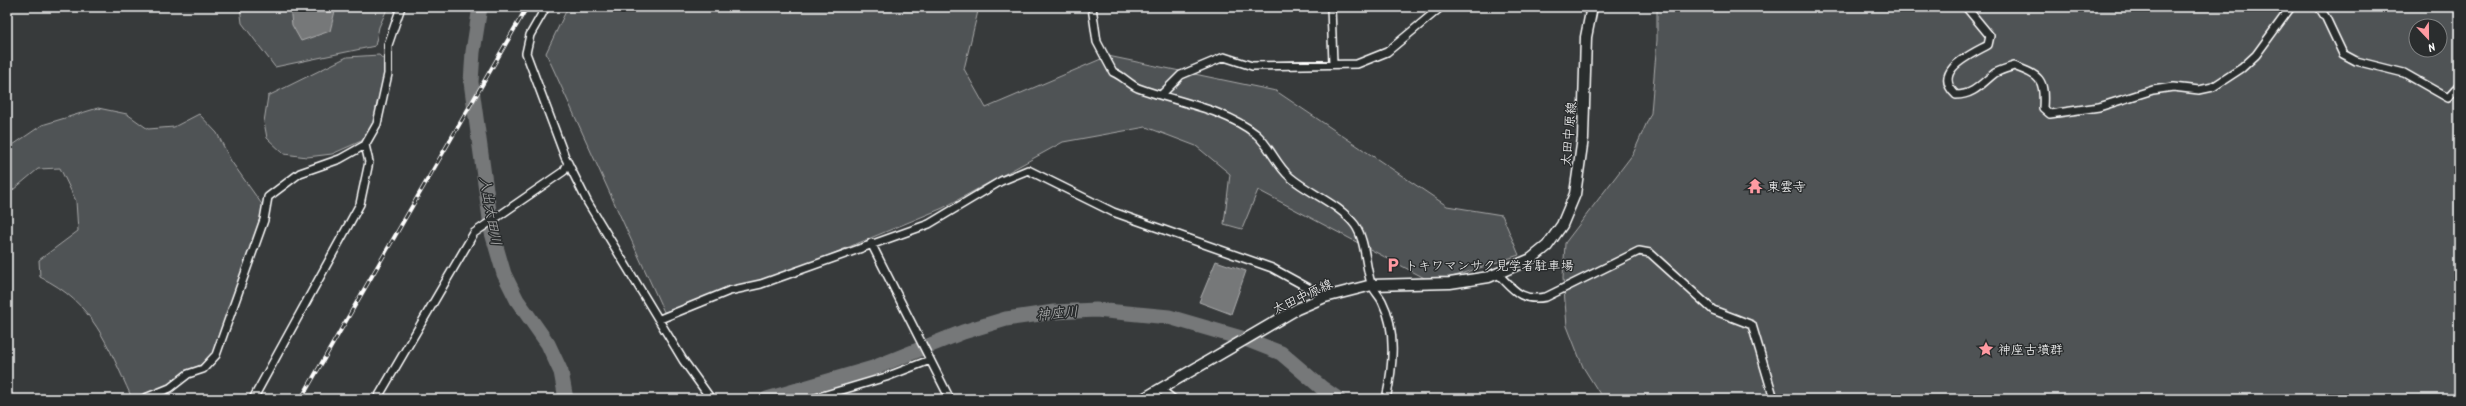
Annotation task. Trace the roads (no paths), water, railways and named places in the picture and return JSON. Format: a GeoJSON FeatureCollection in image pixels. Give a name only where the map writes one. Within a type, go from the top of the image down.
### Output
{"type":"FeatureCollection","features":[{"type":"Feature","properties":{"kind":"main road","name":"太田中原線"},"geometry":{"type":"LineString","coordinates":[[1143,399],[1297,310],[1325,296],[1372,285],[1464,282],[1498,274],[1531,259],[1547,246],[1562,225],[1575,194],[1583,138],[1586,37],[1592,7]]}},
{"type":"Feature","properties":{"kind":"street"},"geometry":{"type":"LineString","coordinates":[[143,399],[170,388],[188,374],[203,369],[216,355],[264,220],[268,196],[300,173],[340,159],[365,145],[377,124],[388,74],[388,46],[401,7]]}},
{"type":"Feature","properties":{"kind":"street"},"geometry":{"type":"LineString","coordinates":[[546,7],[530,35],[526,53],[568,162],[588,203],[683,360],[711,399]]}},
{"type":"Feature","properties":{"kind":"street"},"geometry":{"type":"LineString","coordinates":[[1092,7],[1097,42],[1113,72],[1123,76],[1136,87],[1236,122],[1255,134],[1267,145],[1289,176],[1343,212],[1355,226],[1360,237],[1372,285],[1383,302],[1391,333],[1392,369],[1386,399]]}},
{"type":"Feature","properties":{"kind":"street"},"geometry":{"type":"LineString","coordinates":[[1331,7],[1333,64]]}},
{"type":"Feature","properties":{"kind":"street"},"geometry":{"type":"LineString","coordinates":[[1161,95],[1181,75],[1224,57],[1252,66],[1358,64],[1380,56],[1441,7]]}},
{"type":"Feature","properties":{"kind":"street"},"geometry":{"type":"LineString","coordinates":[[1966,7],[1990,36],[1988,45],[1963,59],[1950,71],[1947,80],[1950,89],[1956,95],[1964,95],[1974,91],[1997,72],[2014,66],[2034,74],[2041,80],[2044,89],[2043,108],[2050,114],[2085,107],[2099,107],[2153,90],[2173,87],[2200,90],[2213,87],[2242,68],[2256,55],[2291,7]]}},
{"type":"Feature","properties":{"kind":"street"},"geometry":{"type":"LineString","coordinates":[[2319,7],[2326,18],[2343,54],[2356,61],[2404,73],[2448,98],[2459,86]]}},
{"type":"Feature","properties":{"kind":"street"},"geometry":{"type":"LineString","coordinates":[[253,399],[326,263],[360,204],[369,162],[365,145]]}},
{"type":"Feature","properties":{"kind":"street"},"geometry":{"type":"LineString","coordinates":[[377,399],[474,233],[564,171],[568,162]]}},
{"type":"Feature","properties":{"kind":"street"},"geometry":{"type":"LineString","coordinates":[[660,320],[729,291],[761,284],[871,243],[929,224],[1000,181],[1028,170],[1113,212],[1272,268],[1325,296]]}},
{"type":"Feature","properties":{"kind":"street"},"geometry":{"type":"LineString","coordinates":[[871,243],[950,399]]}},
{"type":"Feature","properties":{"kind":"street"},"geometry":{"type":"LineString","coordinates":[[1498,274],[1521,296],[1534,299],[1546,298],[1639,251],[1650,252],[1713,310],[1752,325],[1774,399]]}},
{"type":"Feature","properties":{"kind":"street"},"geometry":{"type":"LineString","coordinates":[[812,399],[886,377],[930,360]]}},
{"type":"Feature","properties":{"kind":"street"},"geometry":{"type":"LineString","coordinates":[[1160,389],[1173,399]]}},
{"type":"Feature","properties":{"kind":"waterway","name":"入出太田川"},"geometry":{"type":"LineString","coordinates":[[480,7],[473,52],[471,82],[492,233],[504,274],[517,300],[548,344],[561,372],[566,399]]}},
{"type":"Feature","properties":{"kind":"waterway","name":"神座川"},"geometry":{"type":"LineString","coordinates":[[767,399],[873,368],[963,332],[1006,319],[1054,312],[1096,310],[1169,317],[1248,340],[1281,353],[1322,388],[1338,399]]}},
{"type":"Feature","properties":{"kind":"railway"},"geometry":{"type":"LineString","coordinates":[[301,399],[527,7]]}},
{"type":"Feature","properties":{"kind":"place","name":"東雲寺"},"geometry":{"type":"Point","coordinates":[1755,186]}},
{"type":"Feature","properties":{"kind":"place","name":"トキワマンサク見学者駐車場"},"geometry":{"type":"Point","coordinates":[1393,265]}},
{"type":"Feature","properties":{"kind":"place","name":"神座古墳群"},"geometry":{"type":"Point","coordinates":[1986,349]}}]}
